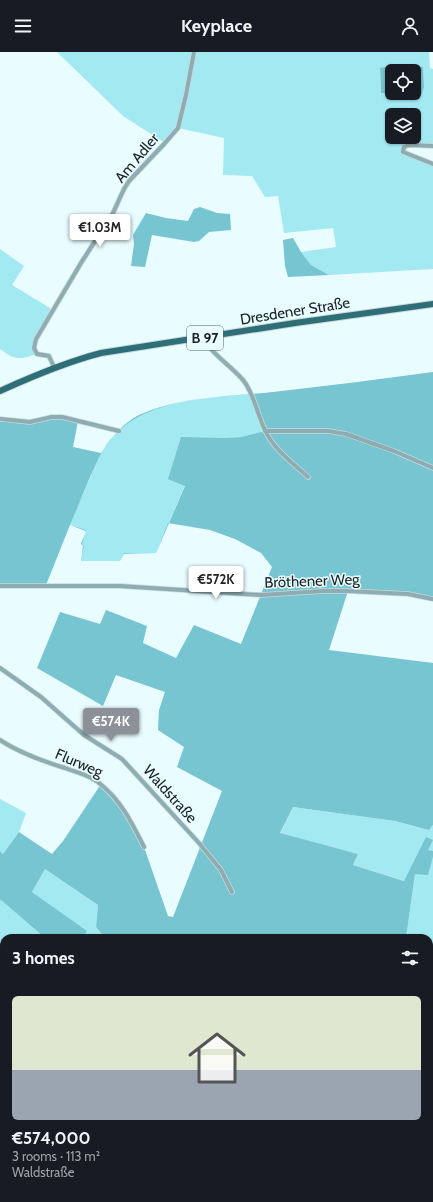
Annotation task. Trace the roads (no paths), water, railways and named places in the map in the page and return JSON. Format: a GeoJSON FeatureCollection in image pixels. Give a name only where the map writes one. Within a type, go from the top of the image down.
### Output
{"type":"FeatureCollection","features":[{"type":"Feature","properties":{"kind":"main road","name":"Dresdener Straße"},"geometry":{"type":"LineString","coordinates":[[0,391],[54,367],[101,353],[289,324],[433,304]]}},
{"type":"Feature","properties":{"kind":"street","name":"Am Adler"},"geometry":{"type":"LineString","coordinates":[[54,367],[49,356],[37,354],[34,348],[36,339],[81,263],[113,213],[129,181],[178,128],[194,52]]}},
{"type":"Feature","properties":{"kind":"street"},"geometry":{"type":"LineString","coordinates":[[433,146],[409,145],[404,147],[403,152],[433,164]]}},
{"type":"Feature","properties":{"kind":"street"},"geometry":{"type":"LineString","coordinates":[[202,338],[214,354],[244,381],[251,394],[265,431],[278,450],[308,477]]}},
{"type":"Feature","properties":{"kind":"street"},"geometry":{"type":"LineString","coordinates":[[0,419],[30,422],[52,416],[62,417],[119,431]]}},
{"type":"Feature","properties":{"kind":"street"},"geometry":{"type":"LineString","coordinates":[[265,431],[328,431],[346,434],[394,451],[433,468]]}},
{"type":"Feature","properties":{"kind":"street","name":"Bröthener Weg"},"geometry":{"type":"LineString","coordinates":[[0,586],[120,586],[261,595],[348,591],[408,594],[433,599]]}},
{"type":"Feature","properties":{"kind":"street","name":"Waldstraße"},"geometry":{"type":"LineString","coordinates":[[0,668],[41,697],[84,735],[122,759],[199,843],[221,870],[232,892]]}},
{"type":"Feature","properties":{"kind":"street","name":"Flurweg"},"geometry":{"type":"LineString","coordinates":[[0,740],[11,747],[36,758],[97,781],[110,793],[127,814],[144,848]]}}]}
